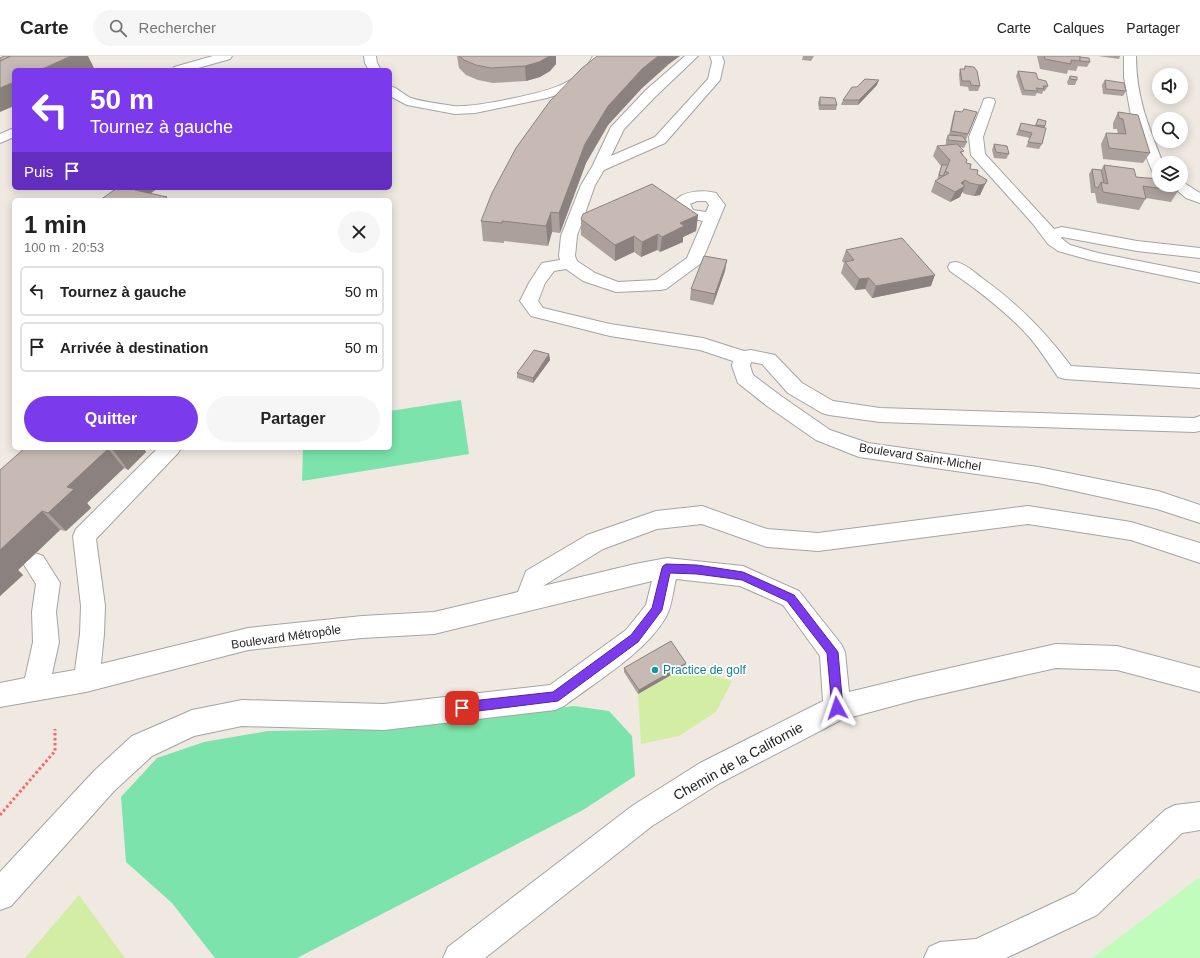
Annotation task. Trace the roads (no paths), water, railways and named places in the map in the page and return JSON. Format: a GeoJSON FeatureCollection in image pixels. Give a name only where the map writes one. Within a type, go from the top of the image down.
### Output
{"type":"FeatureCollection","features":[{"type":"Feature","properties":{"kind":"street"},"geometry":{"type":"LineString","coordinates":[[185,68],[226,56]]}},
{"type":"Feature","properties":{"kind":"street"},"geometry":{"type":"LineString","coordinates":[[370,56],[374,68]]}},
{"type":"Feature","properties":{"kind":"street"},"geometry":{"type":"LineString","coordinates":[[392,91],[407,101],[455,110],[475,109],[547,94],[570,86],[594,67],[599,56]]}},
{"type":"Feature","properties":{"kind":"street"},"geometry":{"type":"LineString","coordinates":[[692,56],[651,93],[618,127],[599,167],[588,185],[569,236],[567,256],[569,263],[588,277],[616,287],[660,285],[694,261],[714,217]]}},
{"type":"Feature","properties":{"kind":"street"},"geometry":{"type":"LineString","coordinates":[[599,167],[660,140],[714,80],[718,62],[716,56]]}},
{"type":"Feature","properties":{"kind":"street"},"geometry":{"type":"LineString","coordinates":[[1130,56],[1130,77],[1139,121],[1153,156]]}},
{"type":"Feature","properties":{"kind":"street"},"geometry":{"type":"LineString","coordinates":[[989,102],[976,137],[978,155],[1039,221],[1054,241],[1071,249],[1096,257],[1200,278]]}},
{"type":"Feature","properties":{"kind":"street"},"geometry":{"type":"LineString","coordinates":[[0,139],[12,133]]}},
{"type":"Feature","properties":{"kind":"street"},"geometry":{"type":"LineString","coordinates":[[1187,192],[1200,198]]}},
{"type":"Feature","properties":{"kind":"street"},"geometry":{"type":"LineString","coordinates":[[1051,235],[1062,232],[1137,246],[1200,253]]}},
{"type":"Feature","properties":{"kind":"street"},"geometry":{"type":"LineString","coordinates":[[569,263],[548,267],[537,283],[529,301],[537,312],[610,330],[703,344],[743,358],[751,356],[768,359],[795,388],[829,408],[880,415],[1156,424],[1200,424]]}},
{"type":"Feature","properties":{"kind":"street"},"geometry":{"type":"LineString","coordinates":[[956,267],[984,287],[1026,323],[1047,347],[1064,372],[1200,381]]}},
{"type":"Feature","properties":{"kind":"street","name":"Boulevard Saint-Michel"},"geometry":{"type":"LineString","coordinates":[[743,358],[741,366],[745,378],[774,402],[823,435],[866,451],[1038,475],[1158,500],[1200,514]]}},
{"type":"Feature","properties":{"kind":"street"},"geometry":{"type":"LineString","coordinates":[[86,680],[92,634],[93,606],[84,536],[169,450]]}},
{"type":"Feature","properties":{"kind":"street"},"geometry":{"type":"LineString","coordinates":[[526,600],[534,578],[595,542],[656,520],[702,515],[767,538],[818,542],[1028,515],[1131,531],[1200,552]]}},
{"type":"Feature","properties":{"kind":"street"},"geometry":{"type":"LineString","coordinates":[[35,563],[48,583],[44,612],[46,642],[35,690]]}},
{"type":"Feature","properties":{"kind":"street"},"geometry":{"type":"LineString","coordinates":[[526,600],[666,568],[697,570],[743,576],[791,598],[832,652],[837,708]]}},
{"type":"Feature","properties":{"kind":"street"},"geometry":{"type":"LineString","coordinates":[[0,895],[104,781],[142,746],[192,723],[242,713],[384,716],[555,697],[635,638],[657,610],[666,568]]}},
{"type":"Feature","properties":{"kind":"street","name":"Boulevard Métropôle"},"geometry":{"type":"LineString","coordinates":[[0,695],[86,680],[248,639],[362,627],[434,622],[526,600]]}},
{"type":"Feature","properties":{"kind":"street","name":"Chemin de la Californie"},"geometry":{"type":"LineString","coordinates":[[459,958],[642,816],[710,773],[837,708],[915,688],[1056,656],[1117,658],[1200,680]]}},
{"type":"Feature","properties":{"kind":"street"},"geometry":{"type":"LineString","coordinates":[[940,958],[977,955],[1086,904],[1175,820],[1200,816]]}},
{"type":"Feature","properties":{"kind":"place","name":"Practice de golf"},"geometry":{"type":"Point","coordinates":[655,670]}}]}
